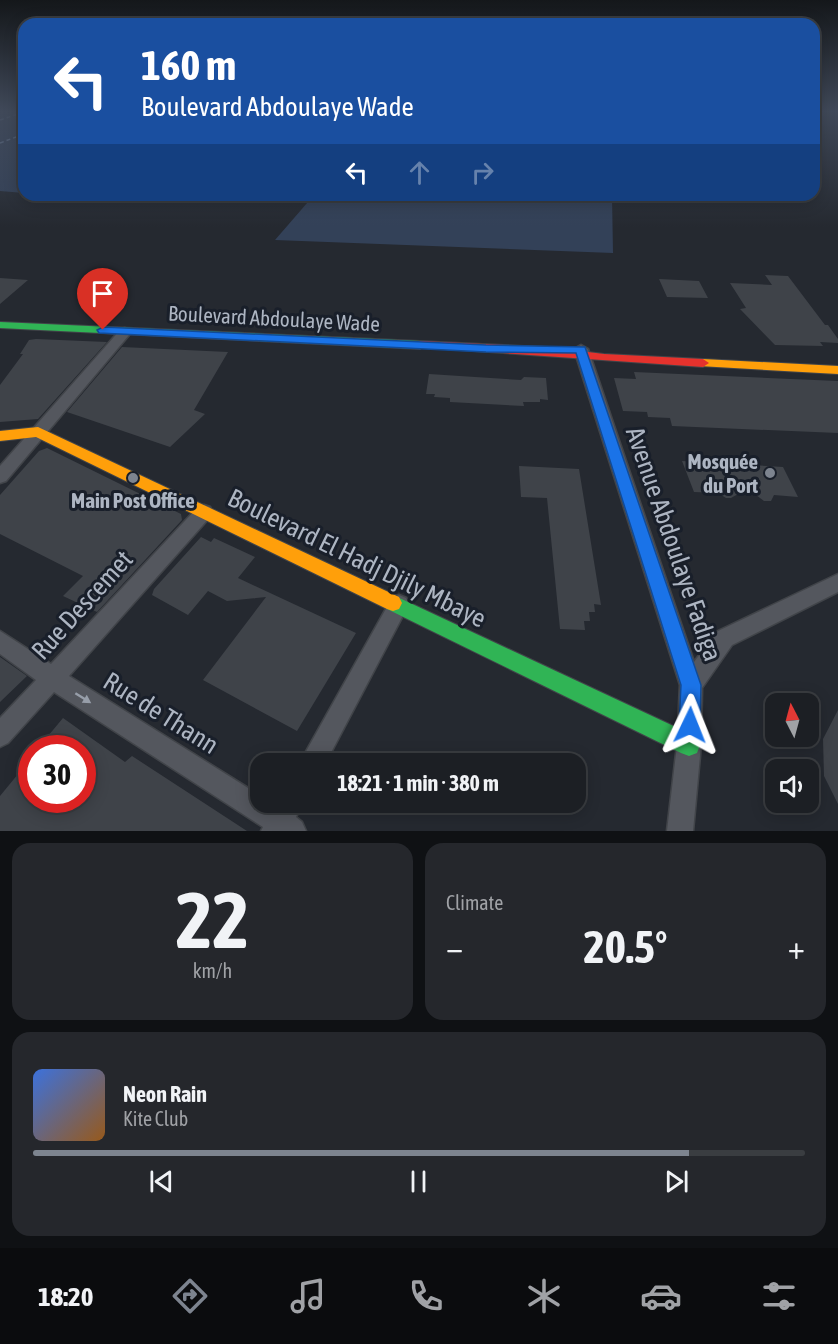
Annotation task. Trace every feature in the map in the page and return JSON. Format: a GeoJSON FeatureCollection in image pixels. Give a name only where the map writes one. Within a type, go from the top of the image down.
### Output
{"type":"FeatureCollection","features":[{"type":"Feature","properties":{"kind":"street","name":"Boulevard Abdoulaye Wade"},"geometry":{"type":"LineString","coordinates":[[0,325],[581,352],[838,370]]}},
{"type":"Feature","properties":{"kind":"street"},"geometry":{"type":"LineString","coordinates":[[0,477],[125,332]]}},
{"type":"Feature","properties":{"kind":"street","name":"Boulevard Abdoulaye Wade"},"geometry":{"type":"LineString","coordinates":[[581,352],[602,348],[838,359]]}},
{"type":"Feature","properties":{"kind":"street","name":"Avenue Abdoulaye Fadiga"},"geometry":{"type":"LineString","coordinates":[[581,352],[691,685],[689,745],[680,831]]}},
{"type":"Feature","properties":{"kind":"street"},"geometry":{"type":"LineString","coordinates":[[0,436],[38,432]]}},
{"type":"Feature","properties":{"kind":"street","name":"Boulevard El Hadj Djily Mbaye"},"geometry":{"type":"LineString","coordinates":[[38,432],[689,745]]}},
{"type":"Feature","properties":{"kind":"street","name":"Rue Descemet"},"geometry":{"type":"LineString","coordinates":[[0,735],[204,512]]}},
{"type":"Feature","properties":{"kind":"street"},"geometry":{"type":"LineString","coordinates":[[691,685],[725,638],[838,583]]}},
{"type":"Feature","properties":{"kind":"street"},"geometry":{"type":"LineString","coordinates":[[317,753],[399,604]]}},
{"type":"Feature","properties":{"kind":"street","name":"Rue de Thann"},"geometry":{"type":"LineString","coordinates":[[0,641],[51,678],[284,822]]}},
{"type":"Feature","properties":{"kind":"water"},"geometry":{"type":"Polygon","coordinates":[[[0,150],[18,150],[18,192],[0,191],[0,150]]]}},
{"type":"Feature","properties":{"kind":"water"},"geometry":{"type":"Polygon","coordinates":[[[309,201],[612,201],[613,253],[275,240],[309,201]]]}},
{"type":"Feature","properties":{"kind":"building"},"geometry":{"type":"Polygon","coordinates":[[[765,275],[788,276],[825,325],[828,325],[838,339],[838,343],[820,342],[823,346],[775,345],[740,309],[746,308],[730,283],[772,285],[765,275]]]}},
{"type":"Feature","properties":{"kind":"building"},"geometry":{"type":"Polygon","coordinates":[[[0,278],[28,280],[0,304],[0,278]]]}},
{"type":"Feature","properties":{"kind":"building"},"geometry":{"type":"Polygon","coordinates":[[[659,279],[699,281],[708,298],[667,297],[659,279]]]}},
{"type":"Feature","properties":{"kind":"building"},"geometry":{"type":"Polygon","coordinates":[[[29,340],[107,342],[38,419],[0,422],[0,385],[23,354],[20,354],[29,340]]]}},
{"type":"Feature","properties":{"kind":"building"},"geometry":{"type":"Polygon","coordinates":[[[122,347],[228,352],[194,410],[205,414],[170,447],[67,412],[122,347]]]}},
{"type":"Feature","properties":{"kind":"building"},"geometry":{"type":"Polygon","coordinates":[[[634,372],[838,381],[838,433],[672,426],[670,418],[648,417],[647,412],[623,411],[614,378],[636,379],[634,372]]]}},
{"type":"Feature","properties":{"kind":"building"},"geometry":{"type":"Polygon","coordinates":[[[429,374],[521,380],[524,377],[546,378],[548,400],[523,402],[524,406],[450,402],[450,398],[426,394],[429,374]]]}},
{"type":"Feature","properties":{"kind":"building"},"geometry":{"type":"Polygon","coordinates":[[[47,448],[181,514],[182,520],[97,612],[63,596],[83,576],[0,534],[0,495],[39,451],[47,448]]]}},
{"type":"Feature","properties":{"kind":"building"},"geometry":{"type":"Polygon","coordinates":[[[682,461],[783,467],[798,497],[774,495],[771,501],[764,501],[756,495],[738,494],[726,498],[718,493],[694,492],[682,461]]]}},
{"type":"Feature","properties":{"kind":"building"},"geometry":{"type":"Polygon","coordinates":[[[519,466],[579,469],[601,605],[594,604],[595,612],[589,612],[590,621],[584,621],[585,630],[560,629],[547,498],[521,497],[519,466]]]}},
{"type":"Feature","properties":{"kind":"building"},"geometry":{"type":"Polygon","coordinates":[[[201,537],[211,542],[214,538],[255,557],[238,578],[356,633],[297,731],[203,680],[266,597],[227,601],[208,591],[188,615],[152,595],[154,589],[201,537]]]}},
{"type":"Feature","properties":{"kind":"building"},"geometry":{"type":"Polygon","coordinates":[[[0,657],[27,676],[0,702],[0,657]]]}},
{"type":"Feature","properties":{"kind":"building"},"geometry":{"type":"Polygon","coordinates":[[[838,710],[838,804],[824,776],[823,739],[838,710]]]}},
{"type":"Feature","properties":{"kind":"building"},"geometry":{"type":"Polygon","coordinates":[[[63,718],[87,735],[49,735],[63,718]]]}},
{"type":"Feature","properties":{"kind":"building"},"geometry":{"type":"Polygon","coordinates":[[[96,741],[125,762],[132,756],[247,831],[0,831],[0,796],[18,774],[18,813],[96,813],[96,741]]]}},
{"type":"Feature","properties":{"kind":"traffic: fast"},"geometry":{"type":"LineString","coordinates":[[0,325],[420,345]]}},
{"type":"Feature","properties":{"kind":"traffic: fast"},"geometry":{"type":"LineString","coordinates":[[393,603],[689,745]]}},
{"type":"Feature","properties":{"kind":"traffic: slow"},"geometry":{"type":"LineString","coordinates":[[703,363],[838,370]]}},
{"type":"Feature","properties":{"kind":"traffic: slow"},"geometry":{"type":"LineString","coordinates":[[0,436],[38,432],[393,603]]}},
{"type":"Feature","properties":{"kind":"traffic: jam"},"geometry":{"type":"LineString","coordinates":[[420,345],[547,351],[604,358],[703,363]]}},
{"type":"Feature","properties":{"kind":"place","name":"Mosquée du Port"},"geometry":{"type":"Point","coordinates":[770,473]}},
{"type":"Feature","properties":{"kind":"place","name":"Main Post Office"},"geometry":{"type":"Point","coordinates":[133,478]}},
{"type":"Feature","properties":{"kind":"route"},"geometry":{"type":"LineString","coordinates":[[103,330],[486,349],[547,351],[581,349],[691,685],[690,725]]}}]}
